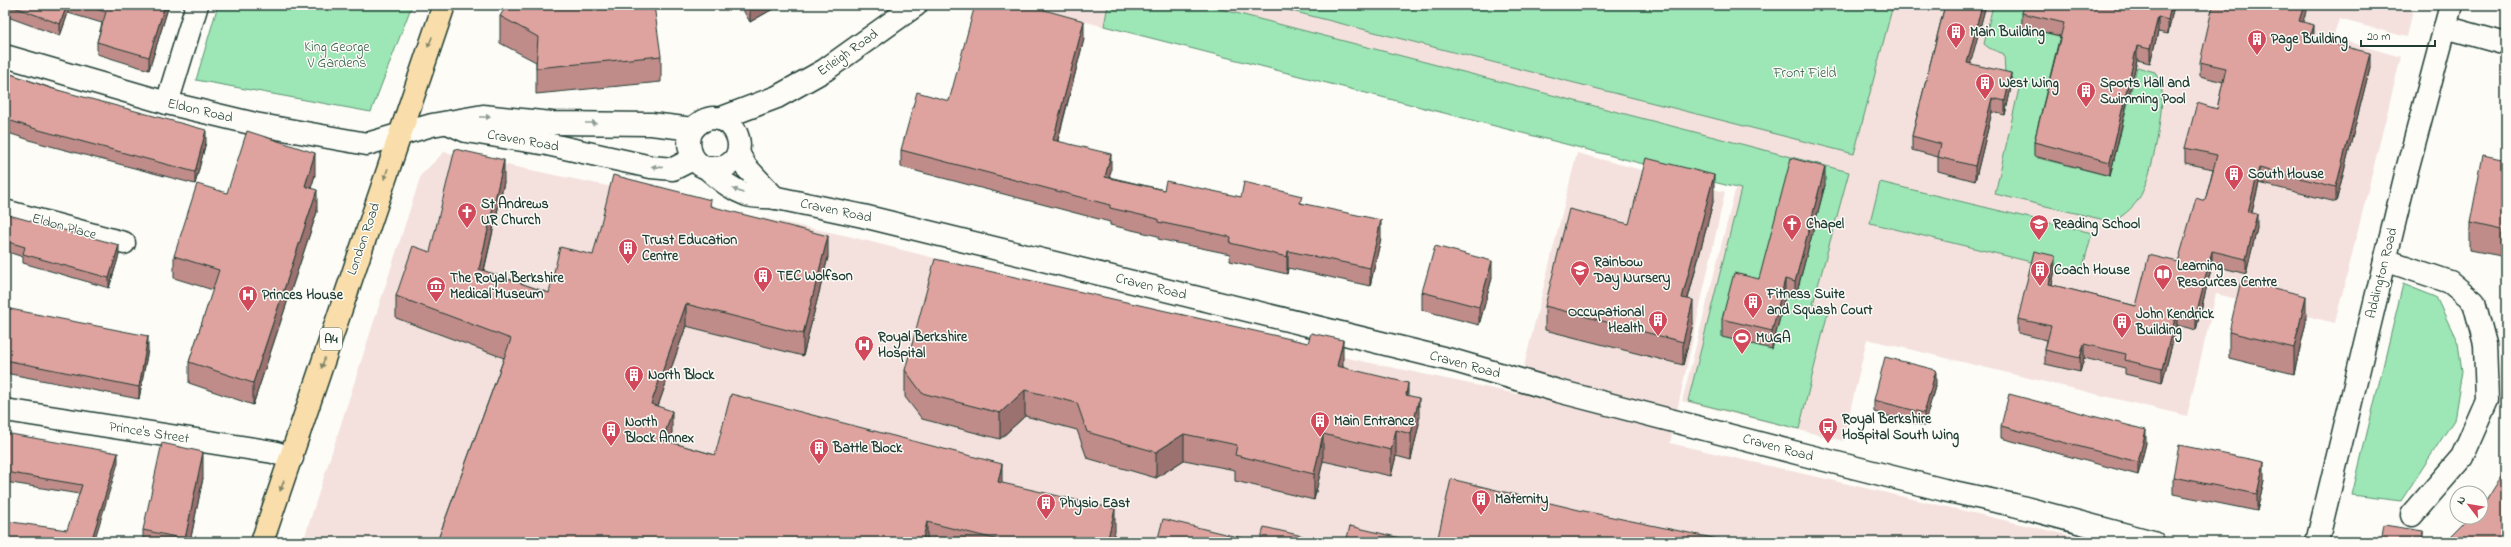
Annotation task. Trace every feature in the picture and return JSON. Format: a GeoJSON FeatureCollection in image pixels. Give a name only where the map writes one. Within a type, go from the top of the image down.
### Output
{"type":"FeatureCollection","features":[{"type":"Feature","properties":{"kind":"main road","name":"London Road"},"geometry":{"type":"LineString","coordinates":[[262,542],[292,458],[444,5]]}},
{"type":"Feature","properties":{"kind":"street"},"geometry":{"type":"LineString","coordinates":[[167,103],[197,5]]}},
{"type":"Feature","properties":{"kind":"street","name":"Erleigh Road"},"geometry":{"type":"LineString","coordinates":[[719,119],[777,97],[825,70],[916,5]]}},
{"type":"Feature","properties":{"kind":"street","name":"Addington Road"},"geometry":{"type":"LineString","coordinates":[[2317,542],[2385,260],[2451,5]]}},
{"type":"Feature","properties":{"kind":"street"},"geometry":{"type":"LineString","coordinates":[[2445,27],[2506,44]]}},
{"type":"Feature","properties":{"kind":"street","name":"Eldon Road"},"geometry":{"type":"LineString","coordinates":[[5,56],[167,103],[255,124],[367,144],[399,136]]}},
{"type":"Feature","properties":{"kind":"street","name":"Erleigh Road"},"geometry":{"type":"LineString","coordinates":[[738,145],[777,97]]}},
{"type":"Feature","properties":{"kind":"street","name":"Craven Road"},"geometry":{"type":"LineString","coordinates":[[399,136],[447,122],[483,116],[552,123],[651,124],[693,129]]}},
{"type":"Feature","properties":{"kind":"street"},"geometry":{"type":"LineString","coordinates":[[701,164],[689,147],[693,129],[705,120],[719,119],[731,125],[746,167],[775,198]]}},
{"type":"Feature","properties":{"kind":"street","name":"Craven Road"},"geometry":{"type":"LineString","coordinates":[[447,122],[466,131],[547,144],[651,167],[673,169],[701,164],[725,166],[732,162],[738,145]]}},
{"type":"Feature","properties":{"kind":"street","name":"Craven Road"},"geometry":{"type":"LineString","coordinates":[[701,164],[726,186],[748,195],[775,198],[870,218],[1454,361],[1558,391],[1801,454],[1944,490],[2014,505],[2154,542]]}},
{"type":"Feature","properties":{"kind":"street","name":"Eldon Place"},"geometry":{"type":"LineString","coordinates":[[5,211],[124,243]]}},
{"type":"Feature","properties":{"kind":"street"},"geometry":{"type":"LineString","coordinates":[[2385,260],[2450,282],[2474,302],[2485,344],[2487,400],[2462,457],[2412,515]]}},
{"type":"Feature","properties":{"kind":"street","name":"Prince's Street"},"geometry":{"type":"LineString","coordinates":[[5,410],[273,452],[292,458]]}},
{"type":"Feature","properties":{"kind":"shaded area","name":"Reading School"},"geometry":{"type":"Polygon","coordinates":[[[1019,5],[2414,5],[2407,37],[2339,19],[2335,31],[2334,38],[2401,57],[2335,323],[2216,294],[2187,416],[1867,339],[1843,441],[1682,401],[1736,187],[1019,5]]]}},
{"type":"Feature","properties":{"kind":"shaded area","name":"Royal Berkshire Hospital"},"geometry":{"type":"Polygon","coordinates":[[[444,152],[848,236],[1211,329],[1517,394],[1577,153],[1725,192],[1670,443],[2099,542],[303,542],[421,175],[444,152]]]}},
{"type":"Feature","properties":{"kind":"green space","name":"King George V Gardens"},"geometry":{"type":"Polygon","coordinates":[[[218,5],[412,5],[371,112],[196,80],[218,5]]]}},
{"type":"Feature","properties":{"kind":"green space"},"geometry":{"type":"Polygon","coordinates":[[[1108,5],[1205,5],[1849,172],[1813,304],[1829,308],[1799,429],[1688,401],[1741,189],[1104,26],[1108,5]]]}},
{"type":"Feature","properties":{"kind":"green space","name":"Front Field"},"geometry":{"type":"Polygon","coordinates":[[[1268,5],[1893,5],[1854,154],[1268,5]]]}},
{"type":"Feature","properties":{"kind":"green space"},"geometry":{"type":"Polygon","coordinates":[[[1993,5],[2010,5],[2026,9],[2022,27],[2063,37],[2034,157],[2110,176],[2137,67],[2155,72],[2162,94],[2158,136],[2148,179],[2135,204],[2113,222],[1995,194],[2020,84],[2005,74],[2004,54],[1989,48],[1984,44],[1993,5]]]}},
{"type":"Feature","properties":{"kind":"green space"},"geometry":{"type":"Polygon","coordinates":[[[1880,182],[2092,233],[2081,274],[1870,223],[1880,182]]]}},
{"type":"Feature","properties":{"kind":"green space"},"geometry":{"type":"Polygon","coordinates":[[[2403,284],[2436,297],[2458,343],[2462,371],[2454,420],[2401,501],[2352,495],[2403,284]]]}},
{"type":"Feature","properties":{"kind":"building"},"geometry":{"type":"Polygon","coordinates":[[[9,5],[67,5],[60,24],[9,5]]]}},
{"type":"Feature","properties":{"kind":"building"},"geometry":{"type":"Polygon","coordinates":[[[83,5],[165,5],[149,57],[97,42],[106,12],[83,5]]]}},
{"type":"Feature","properties":{"kind":"building"},"geometry":{"type":"Polygon","coordinates":[[[507,5],[654,5],[661,56],[536,68],[538,37],[500,16],[507,5]]]}},
{"type":"Feature","properties":{"kind":"building"},"geometry":{"type":"Polygon","coordinates":[[[747,5],[759,5],[750,10],[747,5]]]}},
{"type":"Feature","properties":{"kind":"building"},"geometry":{"type":"Polygon","coordinates":[[[975,5],[1026,5],[1084,21],[1053,140],[1111,154],[1105,177],[1164,190],[1166,181],[1241,197],[1244,182],[1302,196],[1300,203],[1381,220],[1370,268],[1288,251],[1287,257],[1230,243],[1231,237],[1158,222],[1158,219],[1110,208],[1110,205],[901,150],[917,92],[949,101],[975,5]]]}},
{"type":"Feature","properties":{"kind":"building","name":"Main Building"},"geometry":{"type":"Polygon","coordinates":[[[1945,5],[1982,5],[1967,63],[2011,73],[2005,101],[1992,98],[1975,166],[1938,157],[1941,144],[1912,136],[1945,5]]]}},
{"type":"Feature","properties":{"kind":"building","name":"Sports Hall and Swimming Pool"},"geometry":{"type":"Polygon","coordinates":[[[2024,5],[2171,5],[2168,20],[2158,17],[2150,49],[2137,46],[2110,162],[2034,142],[2064,23],[2022,13],[2024,5]]]}},
{"type":"Feature","properties":{"kind":"building"},"geometry":{"type":"Polygon","coordinates":[[[2213,5],[2304,5],[2299,21],[2314,25],[2310,38],[2370,53],[2336,187],[2259,168],[2248,212],[2257,214],[2246,259],[2212,251],[2196,315],[2177,311],[2162,369],[2125,360],[2126,354],[2084,344],[2080,358],[2045,350],[2051,326],[2018,319],[2034,251],[2055,256],[2049,284],[2136,306],[2149,255],[2178,262],[2196,198],[2205,201],[2217,155],[2185,148],[2197,103],[2217,109],[2226,68],[2200,62],[2213,5]]]}},
{"type":"Feature","properties":{"kind":"building"},"geometry":{"type":"Polygon","coordinates":[[[5,72],[50,88],[206,130],[195,172],[39,130],[5,119],[5,72]]]}},
{"type":"Feature","properties":{"kind":"building"},"geometry":{"type":"Polygon","coordinates":[[[247,131],[315,153],[305,186],[317,190],[253,383],[189,362],[219,270],[174,256],[197,184],[227,193],[247,131]]]}},
{"type":"Feature","properties":{"kind":"building"},"geometry":{"type":"Polygon","coordinates":[[[455,149],[504,160],[479,269],[549,293],[560,247],[593,255],[613,175],[711,200],[710,206],[828,236],[803,334],[686,304],[651,404],[672,411],[663,440],[715,455],[731,394],[1002,464],[998,482],[1115,509],[1107,542],[1007,542],[927,522],[922,542],[437,542],[511,339],[396,296],[413,246],[430,252],[455,149]]]}},
{"type":"Feature","properties":{"kind":"building"},"geometry":{"type":"Polygon","coordinates":[[[2483,155],[2506,160],[2506,231],[2470,223],[2483,155]]]}},
{"type":"Feature","properties":{"kind":"building"},"geometry":{"type":"Polygon","coordinates":[[[1646,158],[1714,175],[1682,298],[1693,300],[1683,342],[1545,306],[1569,209],[1629,224],[1646,158]]]}},
{"type":"Feature","properties":{"kind":"building"},"geometry":{"type":"Polygon","coordinates":[[[1791,158],[1825,167],[1795,282],[1785,279],[1772,331],[1722,319],[1734,273],[1759,279],[1791,158]]]}},
{"type":"Feature","properties":{"kind":"building"},"geometry":{"type":"Polygon","coordinates":[[[5,214],[119,245],[109,278],[23,254],[25,247],[5,241],[5,214]]]}},
{"type":"Feature","properties":{"kind":"building"},"geometry":{"type":"Polygon","coordinates":[[[1435,246],[1492,261],[1479,307],[1422,292],[1435,246]]]}},
{"type":"Feature","properties":{"kind":"building"},"geometry":{"type":"Polygon","coordinates":[[[935,259],[1308,343],[1311,333],[1343,340],[1337,366],[1408,383],[1406,395],[1419,398],[1411,434],[1396,430],[1391,450],[1323,434],[1314,474],[1235,455],[1237,445],[1184,434],[1156,452],[1087,432],[1077,403],[1025,390],[1000,413],[922,393],[905,370],[935,259]]]}},
{"type":"Feature","properties":{"kind":"building"},"geometry":{"type":"Polygon","coordinates":[[[2241,280],[2306,296],[2294,348],[2229,332],[2241,280]]]}},
{"type":"Feature","properties":{"kind":"building"},"geometry":{"type":"Polygon","coordinates":[[[5,308],[148,336],[139,387],[5,360],[5,308]]]}},
{"type":"Feature","properties":{"kind":"building"},"geometry":{"type":"Polygon","coordinates":[[[1885,357],[1936,370],[1924,413],[1874,400],[1885,357]]]}},
{"type":"Feature","properties":{"kind":"building"},"geometry":{"type":"Polygon","coordinates":[[[2009,394],[2146,430],[2138,462],[2001,426],[2009,394]]]}},
{"type":"Feature","properties":{"kind":"building"},"geometry":{"type":"Polygon","coordinates":[[[5,433],[118,453],[91,542],[5,542],[5,521],[67,530],[82,485],[5,472],[5,433]]]}},
{"type":"Feature","properties":{"kind":"building"},"geometry":{"type":"Polygon","coordinates":[[[162,443],[203,452],[185,539],[143,530],[162,443]]]}},
{"type":"Feature","properties":{"kind":"building"},"geometry":{"type":"Polygon","coordinates":[[[2179,445],[2264,462],[2257,494],[2173,477],[2179,445]]]}},
{"type":"Feature","properties":{"kind":"building"},"geometry":{"type":"Polygon","coordinates":[[[2506,469],[2506,534],[2497,542],[2457,542],[2452,535],[2462,525],[2489,525],[2489,496],[2506,469]]]}},
{"type":"Feature","properties":{"kind":"building"},"geometry":{"type":"Polygon","coordinates":[[[1451,479],[1579,510],[1732,542],[1437,542],[1451,479]]]}},
{"type":"Feature","properties":{"kind":"building"},"geometry":{"type":"Polygon","coordinates":[[[1163,519],[1258,542],[1157,542],[1163,519]]]}},
{"type":"Feature","properties":{"kind":"building"},"geometry":{"type":"Polygon","coordinates":[[[2384,525],[2423,531],[2422,542],[2381,542],[2384,525]]]}},
{"type":"Feature","properties":{"kind":"building"},"geometry":{"type":"Polygon","coordinates":[[[1350,526],[1417,542],[1346,542],[1350,526]]]}},
{"type":"Feature","properties":{"kind":"building"},"geometry":{"type":"Polygon","coordinates":[[[1264,527],[1328,542],[1260,542],[1264,527]]]}},
{"type":"Feature","properties":{"kind":"place","name":"Main Building"},"geometry":{"type":"Point","coordinates":[1956,49]}},
{"type":"Feature","properties":{"kind":"place","name":"Page Building"},"geometry":{"type":"Point","coordinates":[2257,56]}},
{"type":"Feature","properties":{"kind":"place","name":"West Wing"},"geometry":{"type":"Point","coordinates":[1985,100]}},
{"type":"Feature","properties":{"kind":"place","name":"Sports Hall and Swimming Pool"},"geometry":{"type":"Point","coordinates":[2086,108]}},
{"type":"Feature","properties":{"kind":"place","name":"South House"},"geometry":{"type":"Point","coordinates":[2234,191]}},
{"type":"Feature","properties":{"kind":"place","name":"St Andrews UR Church"},"geometry":{"type":"Point","coordinates":[467,229]}},
{"type":"Feature","properties":{"kind":"place","name":"Chapel"},"geometry":{"type":"Point","coordinates":[1792,241]}},
{"type":"Feature","properties":{"kind":"place","name":"Reading School"},"geometry":{"type":"Point","coordinates":[2039,241]}},
{"type":"Feature","properties":{"kind":"place","name":"Trust Education Centre"},"geometry":{"type":"Point","coordinates":[628,265]}},
{"type":"Feature","properties":{"kind":"place","name":"Rainbow Day Nursery"},"geometry":{"type":"Point","coordinates":[1580,287]}},
{"type":"Feature","properties":{"kind":"place","name":"Coach House"},"geometry":{"type":"Point","coordinates":[2040,287]}},
{"type":"Feature","properties":{"kind":"place","name":"Learning Resources Centre"},"geometry":{"type":"Point","coordinates":[2163,291]}},
{"type":"Feature","properties":{"kind":"place","name":"TEC Wolfson"},"geometry":{"type":"Point","coordinates":[763,293]}},
{"type":"Feature","properties":{"kind":"place","name":"The Royal Berkshire Medical Museum"},"geometry":{"type":"Point","coordinates":[436,303]}},
{"type":"Feature","properties":{"kind":"place","name":"Princes House"},"geometry":{"type":"Point","coordinates":[248,312]}},
{"type":"Feature","properties":{"kind":"place","name":"Fitness Suite and Squash Court"},"geometry":{"type":"Point","coordinates":[1753,319]}},
{"type":"Feature","properties":{"kind":"place","name":"Occupational Health"},"geometry":{"type":"Point","coordinates":[1658,337]}},
{"type":"Feature","properties":{"kind":"place","name":"John Kendrick Building"},"geometry":{"type":"Point","coordinates":[2122,339]}},
{"type":"Feature","properties":{"kind":"place","name":"MUGA"},"geometry":{"type":"Point","coordinates":[1742,355]}},
{"type":"Feature","properties":{"kind":"place","name":"Royal Berkshire Hospital"},"geometry":{"type":"Point","coordinates":[864,362]}},
{"type":"Feature","properties":{"kind":"place","name":"North Block"},"geometry":{"type":"Point","coordinates":[634,392]}},
{"type":"Feature","properties":{"kind":"place","name":"Main Entrance"},"geometry":{"type":"Point","coordinates":[1320,438]}},
{"type":"Feature","properties":{"kind":"place","name":"Royal Berkshire Hospital South Wing"},"geometry":{"type":"Point","coordinates":[1828,444]}},
{"type":"Feature","properties":{"kind":"place","name":"North Block Annex"},"geometry":{"type":"Point","coordinates":[611,447]}},
{"type":"Feature","properties":{"kind":"place","name":"Battle Block"},"geometry":{"type":"Point","coordinates":[819,465]}},
{"type":"Feature","properties":{"kind":"place","name":"Maternity"},"geometry":{"type":"Point","coordinates":[1481,516]}},
{"type":"Feature","properties":{"kind":"place","name":"Physio East"},"geometry":{"type":"Point","coordinates":[1046,520]}}]}
